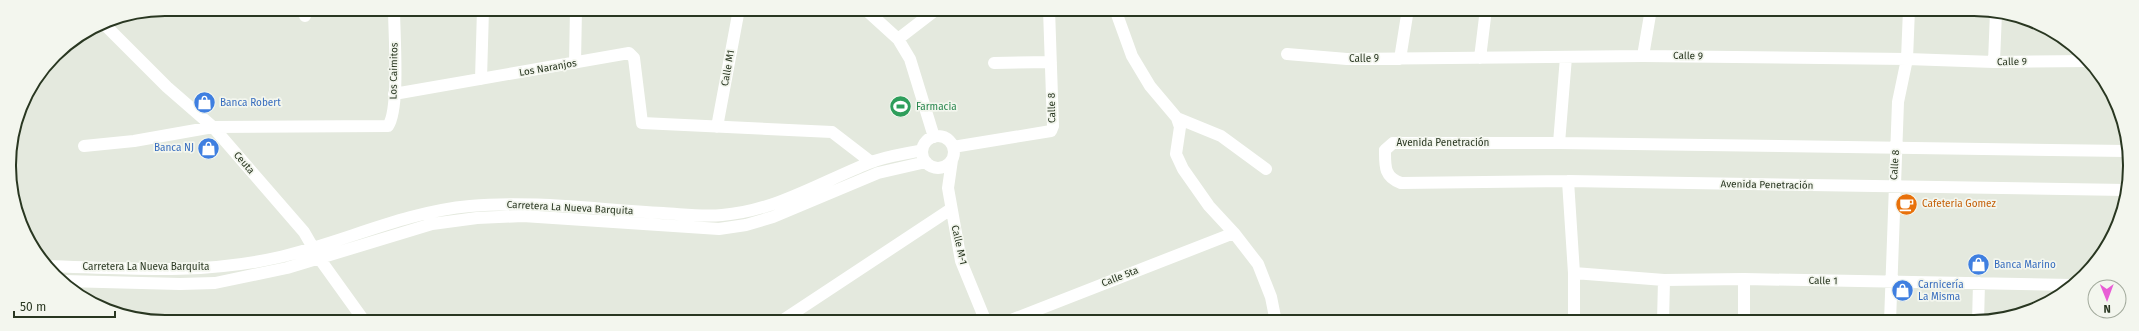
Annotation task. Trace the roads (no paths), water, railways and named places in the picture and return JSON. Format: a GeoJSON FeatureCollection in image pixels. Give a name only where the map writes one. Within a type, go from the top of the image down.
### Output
{"type":"FeatureCollection","features":[{"type":"Feature","properties":{"kind":"street","name":"Los Caimitos"},"geometry":{"type":"LineString","coordinates":[[213,127],[383,128],[388,126],[392,120],[394,94],[394,16]]}},
{"type":"Feature","properties":{"kind":"street"},"geometry":{"type":"LineString","coordinates":[[481,79],[483,16]]}},
{"type":"Feature","properties":{"kind":"street"},"geometry":{"type":"LineString","coordinates":[[575,63],[576,16]]}},
{"type":"Feature","properties":{"kind":"street","name":"Calle M1"},"geometry":{"type":"LineString","coordinates":[[717,127],[738,16]]}},
{"type":"Feature","properties":{"kind":"street"},"geometry":{"type":"LineString","coordinates":[[873,16],[898,39],[910,59],[934,136]]}},
{"type":"Feature","properties":{"kind":"street"},"geometry":{"type":"LineString","coordinates":[[898,39],[929,16]]}},
{"type":"Feature","properties":{"kind":"street","name":"Calle 8"},"geometry":{"type":"LineString","coordinates":[[953,147],[1051,131],[1053,126],[1049,16]]}},
{"type":"Feature","properties":{"kind":"street"},"geometry":{"type":"LineString","coordinates":[[1118,16],[1136,62],[1150,86],[1178,118],[1221,136],[1266,170]]}},
{"type":"Feature","properties":{"kind":"street"},"geometry":{"type":"LineString","coordinates":[[1400,59],[1407,16]]}},
{"type":"Feature","properties":{"kind":"street"},"geometry":{"type":"LineString","coordinates":[[1480,58],[1485,16]]}},
{"type":"Feature","properties":{"kind":"street"},"geometry":{"type":"LineString","coordinates":[[1644,56],[1650,16]]}},
{"type":"Feature","properties":{"kind":"street","name":"Calle 8"},"geometry":{"type":"LineString","coordinates":[[1890,315],[1898,102],[1907,59],[1909,16]]}},
{"type":"Feature","properties":{"kind":"street"},"geometry":{"type":"LineString","coordinates":[[1994,62],[1996,18]]}},
{"type":"Feature","properties":{"kind":"street","name":"Ceuta"},"geometry":{"type":"LineString","coordinates":[[107,27],[162,82],[213,127],[304,232],[319,258],[360,315]]}},
{"type":"Feature","properties":{"kind":"street","name":"Los Naranjos"},"geometry":{"type":"LineString","coordinates":[[394,94],[632,54],[642,122],[717,127]]}},
{"type":"Feature","properties":{"kind":"street","name":"Calle 9"},"geometry":{"type":"LineString","coordinates":[[1287,54],[1347,59],[1644,56],[1907,59],[1994,62],[2075,56]]}},
{"type":"Feature","properties":{"kind":"street"},"geometry":{"type":"LineString","coordinates":[[1559,143],[1566,57]]}},
{"type":"Feature","properties":{"kind":"street"},"geometry":{"type":"LineString","coordinates":[[994,63],[1051,62]]}},
{"type":"Feature","properties":{"kind":"street"},"geometry":{"type":"LineString","coordinates":[[1178,118],[1180,127],[1176,154],[1183,169],[1209,206],[1234,233],[1258,264],[1271,297],[1272,315]]}},
{"type":"Feature","properties":{"kind":"street"},"geometry":{"type":"LineString","coordinates":[[84,146],[134,141],[213,127]]}},
{"type":"Feature","properties":{"kind":"street"},"geometry":{"type":"LineString","coordinates":[[717,127],[832,132],[871,162]]}},
{"type":"Feature","properties":{"kind":"street"},"geometry":{"type":"LineString","coordinates":[[927,163],[941,168],[952,160],[953,147],[946,138],[934,136],[925,142],[922,150],[927,163],[948,188]]}},
{"type":"Feature","properties":{"kind":"street","name":"Avenida Penetración"},"geometry":{"type":"LineString","coordinates":[[2121,190],[1894,188],[1568,182],[1401,183],[1388,176],[1385,170],[1385,150],[1393,143],[1559,143],[2122,151]]}},
{"type":"Feature","properties":{"kind":"street","name":"Carretera La Nueva Barquita"},"geometry":{"type":"LineString","coordinates":[[55,266],[169,269],[206,268],[277,258],[414,216],[469,206],[523,204],[658,213],[724,215],[794,196],[822,186],[871,162],[922,150]]}},
{"type":"Feature","properties":{"kind":"street","name":"Calle M-1"},"geometry":{"type":"LineString","coordinates":[[952,160],[948,188],[961,261],[983,315]]}},
{"type":"Feature","properties":{"kind":"street","name":"Carretera La Nueva Barquita"},"geometry":{"type":"LineString","coordinates":[[71,281],[180,284],[215,283],[273,272],[432,224],[477,218],[523,216],[719,229],[773,217],[878,173],[927,163]]}},
{"type":"Feature","properties":{"kind":"street"},"geometry":{"type":"LineString","coordinates":[[1568,182],[1574,273],[1574,315]]}},
{"type":"Feature","properties":{"kind":"street"},"geometry":{"type":"LineString","coordinates":[[791,315],[951,209]]}},
{"type":"Feature","properties":{"kind":"street","name":"Calle 5ta"},"geometry":{"type":"LineString","coordinates":[[1024,315],[1234,233]]}},
{"type":"Feature","properties":{"kind":"street","name":"Calle 1"},"geometry":{"type":"LineString","coordinates":[[1574,273],[1664,280],[1744,279],[1979,283],[2057,290]]}},
{"type":"Feature","properties":{"kind":"street"},"geometry":{"type":"LineString","coordinates":[[1744,279],[1744,315]]}},
{"type":"Feature","properties":{"kind":"street"},"geometry":{"type":"LineString","coordinates":[[1663,315],[1664,280]]}},
{"type":"Feature","properties":{"kind":"street"},"geometry":{"type":"LineString","coordinates":[[1978,315],[1979,283]]}},
{"type":"Feature","properties":{"kind":"place","name":"Banca Robert"},"geometry":{"type":"Point","coordinates":[205,103]}},
{"type":"Feature","properties":{"kind":"place","name":"Farmacia"},"geometry":{"type":"Point","coordinates":[901,107]}},
{"type":"Feature","properties":{"kind":"place","name":"Banca NJ"},"geometry":{"type":"Point","coordinates":[209,148]}},
{"type":"Feature","properties":{"kind":"place","name":"Cafeteria Gomez"},"geometry":{"type":"Point","coordinates":[1906,204]}},
{"type":"Feature","properties":{"kind":"place","name":"Banca Marino"},"geometry":{"type":"Point","coordinates":[1979,265]}},
{"type":"Feature","properties":{"kind":"place","name":"Carnicería La Misma"},"geometry":{"type":"Point","coordinates":[1902,291]}}]}
